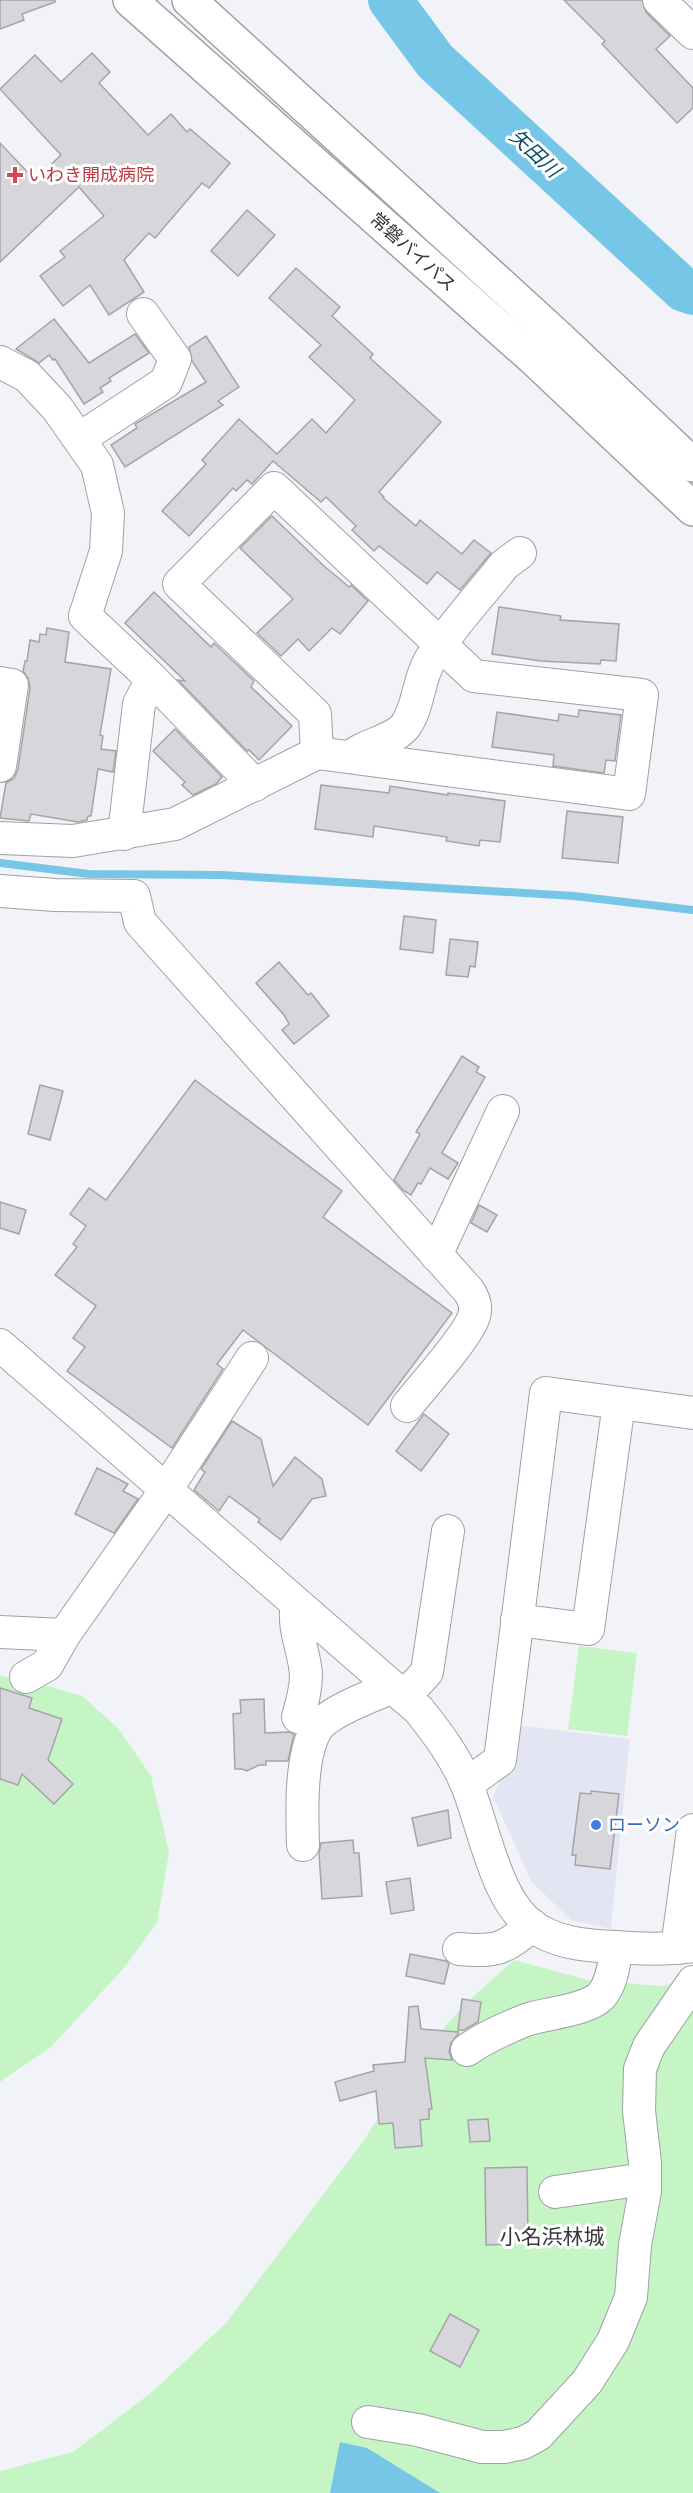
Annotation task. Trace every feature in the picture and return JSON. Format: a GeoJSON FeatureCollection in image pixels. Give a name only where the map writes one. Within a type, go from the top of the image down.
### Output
{"type":"FeatureCollection","features":[{"type":"Feature","properties":{"kind":"highway","name":"常磐バイパス"},"geometry":{"type":"LineString","coordinates":[[129,0],[533,358],[693,509]]}},
{"type":"Feature","properties":{"kind":"highway","name":"常磐バイパス"},"geometry":{"type":"LineString","coordinates":[[189,0],[559,338],[693,465]]}},
{"type":"Feature","properties":{"kind":"street"},"geometry":{"type":"LineString","coordinates":[[659,0],[693,33]]}},
{"type":"Feature","properties":{"kind":"street"},"geometry":{"type":"LineString","coordinates":[[684,0],[693,8]]}},
{"type":"Feature","properties":{"kind":"street"},"geometry":{"type":"LineString","coordinates":[[79,439],[166,382],[175,359],[143,314]]}},
{"type":"Feature","properties":{"kind":"street"},"geometry":{"type":"LineString","coordinates":[[0,362],[27,376],[57,408],[97,465],[108,513],[106,551],[85,616],[152,679],[255,785]]}},
{"type":"Feature","properties":{"kind":"street"},"geometry":{"type":"LineString","coordinates":[[0,838],[73,841],[175,824],[318,753],[629,794],[642,694],[474,676],[274,488],[179,584],[315,714],[318,753]]}},
{"type":"Feature","properties":{"kind":"street"},"geometry":{"type":"LineString","coordinates":[[351,757],[361,748],[394,735],[406,726],[424,672],[441,645],[504,565],[520,553]]}},
{"type":"Feature","properties":{"kind":"street"},"geometry":{"type":"LineString","coordinates":[[124,834],[139,704],[152,679]]}},
{"type":"Feature","properties":{"kind":"street"},"geometry":{"type":"LineString","coordinates":[[0,683],[12,685],[0,766]]}},
{"type":"Feature","properties":{"kind":"street"},"geometry":{"type":"LineString","coordinates":[[0,891],[55,895],[134,896],[140,922],[473,1297],[475,1314],[469,1328],[407,1406]]}},
{"type":"Feature","properties":{"kind":"street"},"geometry":{"type":"LineString","coordinates":[[436,1255],[503,1111]]}},
{"type":"Feature","properties":{"kind":"street"},"geometry":{"type":"LineString","coordinates":[[0,1345],[419,1710],[453,1754],[467,1784],[499,1877],[519,1913],[538,1930],[560,1940],[580,1945],[617,1948],[685,1947],[693,1830]]}},
{"type":"Feature","properties":{"kind":"street"},"geometry":{"type":"LineString","coordinates":[[26,1677],[47,1665],[64,1635],[166,1490],[252,1358]]}},
{"type":"Feature","properties":{"kind":"street"},"geometry":{"type":"LineString","coordinates":[[467,1784],[500,1760],[546,1393],[693,1413]]}},
{"type":"Feature","properties":{"kind":"street"},"geometry":{"type":"LineString","coordinates":[[517,1620],[588,1629],[619,1403]]}},
{"type":"Feature","properties":{"kind":"street"},"geometry":{"type":"LineString","coordinates":[[303,1845],[302,1802],[307,1760],[316,1729],[335,1714],[399,1692],[427,1672],[448,1531]]}},
{"type":"Feature","properties":{"kind":"street"},"geometry":{"type":"LineString","coordinates":[[297,1605],[295,1616],[306,1675],[305,1694],[298,1717]]}},
{"type":"Feature","properties":{"kind":"street"},"geometry":{"type":"LineString","coordinates":[[0,1632],[64,1635]]}},
{"type":"Feature","properties":{"kind":"street"},"geometry":{"type":"LineString","coordinates":[[459,1949],[488,1950],[504,1947],[532,1925]]}},
{"type":"Feature","properties":{"kind":"street"},"geometry":{"type":"LineString","coordinates":[[467,2050],[481,2040],[526,2020],[588,2004],[600,1997],[610,1977],[617,1948]]}},
{"type":"Feature","properties":{"kind":"street"},"geometry":{"type":"LineString","coordinates":[[368,2422],[418,2430],[482,2447],[504,2447],[523,2443],[538,2435],[587,2382],[613,2341],[630,2297],[645,2179],[639,2111],[640,2069],[649,2046],[693,1982]]}},
{"type":"Feature","properties":{"kind":"street"},"geometry":{"type":"LineString","coordinates":[[555,2192],[645,2179]]}},
{"type":"Feature","properties":{"kind":"shaded area"},"geometry":{"type":"Polygon","coordinates":[[[515,1725],[630,1739],[611,1929],[571,1920],[531,1881],[493,1796],[507,1767],[515,1725]]]}},
{"type":"Feature","properties":{"kind":"green space"},"geometry":{"type":"Polygon","coordinates":[[[579,1646],[637,1653],[627,1736],[568,1729],[579,1646]]]}},
{"type":"Feature","properties":{"kind":"green space"},"geometry":{"type":"Polygon","coordinates":[[[0,1676],[37,1683],[82,1696],[118,1728],[151,1776],[169,1852],[157,1923],[123,1969],[52,2046],[0,2082],[0,1676]]]}},
{"type":"Feature","properties":{"kind":"green space"},"geometry":{"type":"Polygon","coordinates":[[[514,1960],[588,1980],[660,1986],[693,1980],[693,2493],[0,2493],[0,2471],[73,2452],[151,2393],[226,2323],[362,2143],[413,2063],[465,2004],[514,1960]]]}},
{"type":"Feature","properties":{"kind":"water"},"geometry":{"type":"Polygon","coordinates":[[[340,2442],[367,2448],[440,2493],[330,2493],[340,2442]]]}},
{"type":"Feature","properties":{"kind":"building"},"geometry":{"type":"Polygon","coordinates":[[[0,0],[55,0],[55,2],[22,14],[24,20],[0,29],[0,0]]]}},
{"type":"Feature","properties":{"kind":"building"},"geometry":{"type":"Polygon","coordinates":[[[564,0],[642,0],[646,12],[670,36],[656,49],[693,88],[693,108],[677,123],[602,44],[605,41],[564,0]]]}},
{"type":"Feature","properties":{"kind":"building"},"geometry":{"type":"Polygon","coordinates":[[[92,53],[110,72],[99,83],[148,135],[171,114],[187,132],[190,129],[230,163],[209,188],[202,183],[155,238],[149,233],[124,260],[144,292],[109,315],[90,285],[63,306],[40,276],[65,257],[60,251],[104,216],[79,187],[0,262],[0,143],[35,180],[61,155],[0,89],[35,55],[61,82],[92,53]]]}},
{"type":"Feature","properties":{"kind":"building"},"geometry":{"type":"Polygon","coordinates":[[[247,210],[275,235],[238,276],[211,251],[247,210]]]}},
{"type":"Feature","properties":{"kind":"building"},"geometry":{"type":"Polygon","coordinates":[[[296,268],[340,307],[332,316],[373,354],[370,358],[441,422],[379,492],[416,526],[420,520],[462,554],[474,540],[491,553],[460,590],[437,572],[427,584],[379,546],[374,551],[352,530],[356,526],[326,497],[321,502],[273,461],[252,484],[247,480],[236,491],[233,488],[189,536],[162,511],[206,464],[202,460],[239,419],[277,454],[312,419],[326,433],[355,400],[309,357],[321,345],[269,298],[296,268]]]}},
{"type":"Feature","properties":{"kind":"building"},"geometry":{"type":"Polygon","coordinates":[[[54,319],[89,363],[135,334],[149,353],[109,378],[111,381],[100,388],[103,392],[84,404],[55,359],[53,360],[49,355],[39,363],[16,349],[54,319]]]}},
{"type":"Feature","properties":{"kind":"building"},"geometry":{"type":"Polygon","coordinates":[[[206,336],[239,387],[218,401],[223,405],[125,467],[111,445],[137,428],[135,424],[206,382],[192,361],[189,347],[206,336]]]}},
{"type":"Feature","properties":{"kind":"building"},"geometry":{"type":"Polygon","coordinates":[[[272,516],[324,566],[349,587],[351,585],[368,601],[340,634],[332,628],[309,651],[298,639],[281,656],[257,633],[293,599],[240,548],[272,516]]]}},
{"type":"Feature","properties":{"kind":"building"},"geometry":{"type":"Polygon","coordinates":[[[154,592],[211,647],[214,643],[254,681],[251,687],[292,726],[259,760],[249,750],[247,751],[178,680],[185,681],[125,623],[154,592]]]}},
{"type":"Feature","properties":{"kind":"building"},"geometry":{"type":"Polygon","coordinates":[[[499,607],[561,616],[560,620],[619,624],[616,661],[601,660],[600,664],[541,661],[492,654],[499,607]]]}},
{"type":"Feature","properties":{"kind":"building"},"geometry":{"type":"Polygon","coordinates":[[[47,628],[69,632],[65,662],[111,669],[100,735],[103,736],[101,749],[116,751],[113,772],[98,769],[91,816],[88,816],[87,820],[78,822],[31,814],[29,821],[0,818],[6,783],[14,778],[18,769],[30,688],[28,678],[23,671],[30,640],[39,642],[40,634],[46,635],[47,628]]]}},
{"type":"Feature","properties":{"kind":"building"},"geometry":{"type":"Polygon","coordinates":[[[579,710],[621,715],[615,761],[606,760],[604,773],[553,766],[554,755],[492,747],[497,712],[558,721],[559,714],[578,717],[579,710]]]}},
{"type":"Feature","properties":{"kind":"building"},"geometry":{"type":"Polygon","coordinates":[[[175,729],[222,777],[216,784],[193,795],[182,785],[185,782],[153,751],[175,729]]]}},
{"type":"Feature","properties":{"kind":"building"},"geometry":{"type":"Polygon","coordinates":[[[321,785],[389,793],[390,786],[505,801],[500,842],[480,840],[479,846],[446,841],[447,837],[374,826],[373,837],[315,829],[321,785]]]}},
{"type":"Feature","properties":{"kind":"building"},"geometry":{"type":"Polygon","coordinates":[[[567,811],[623,817],[618,863],[562,858],[567,811]]]}},
{"type":"Feature","properties":{"kind":"building"},"geometry":{"type":"Polygon","coordinates":[[[404,916],[436,920],[433,953],[400,949],[404,916]]]}},
{"type":"Feature","properties":{"kind":"building"},"geometry":{"type":"Polygon","coordinates":[[[450,939],[478,942],[475,967],[470,966],[468,977],[446,975],[450,939]]]}},
{"type":"Feature","properties":{"kind":"building"},"geometry":{"type":"Polygon","coordinates":[[[279,962],[308,995],[311,993],[329,1016],[294,1044],[282,1030],[289,1024],[284,1015],[256,983],[279,962]]]}},
{"type":"Feature","properties":{"kind":"building"},"geometry":{"type":"Polygon","coordinates":[[[462,1056],[479,1067],[476,1072],[485,1077],[442,1153],[458,1163],[448,1179],[430,1168],[421,1184],[418,1183],[411,1195],[394,1180],[420,1134],[416,1132],[462,1056]]]}},
{"type":"Feature","properties":{"kind":"building"},"geometry":{"type":"Polygon","coordinates":[[[195,1080],[342,1191],[323,1217],[452,1313],[368,1425],[243,1330],[217,1364],[223,1369],[172,1448],[67,1371],[85,1347],[73,1338],[96,1306],[55,1275],[77,1247],[73,1244],[86,1226],[70,1214],[89,1188],[106,1200],[195,1080]]]}},
{"type":"Feature","properties":{"kind":"building"},"geometry":{"type":"Polygon","coordinates":[[[40,1085],[63,1091],[50,1140],[28,1134],[40,1085]]]}},
{"type":"Feature","properties":{"kind":"building"},"geometry":{"type":"Polygon","coordinates":[[[0,1202],[26,1210],[19,1234],[0,1228],[0,1202]]]}},
{"type":"Feature","properties":{"kind":"building"},"geometry":{"type":"Polygon","coordinates":[[[479,1205],[497,1215],[487,1232],[471,1223],[479,1205]]]}},
{"type":"Feature","properties":{"kind":"building"},"geometry":{"type":"Polygon","coordinates":[[[424,1414],[449,1434],[421,1471],[396,1451],[424,1414]]]}},
{"type":"Feature","properties":{"kind":"building"},"geometry":{"type":"Polygon","coordinates":[[[232,1421],[261,1439],[273,1486],[295,1457],[322,1479],[326,1496],[312,1499],[281,1540],[258,1522],[260,1519],[229,1496],[219,1511],[194,1490],[205,1472],[201,1469],[232,1421]]]}},
{"type":"Feature","properties":{"kind":"building"},"geometry":{"type":"Polygon","coordinates":[[[97,1468],[128,1484],[123,1491],[138,1499],[114,1533],[75,1514],[97,1468]]]}},
{"type":"Feature","properties":{"kind":"building"},"geometry":{"type":"Polygon","coordinates":[[[0,1688],[32,1698],[29,1708],[62,1719],[48,1760],[73,1784],[54,1804],[22,1774],[18,1785],[0,1779],[0,1688]]]}},
{"type":"Feature","properties":{"kind":"building"},"geometry":{"type":"Polygon","coordinates":[[[264,1699],[265,1733],[290,1732],[294,1734],[288,1761],[266,1761],[266,1765],[259,1765],[247,1771],[235,1769],[233,1714],[241,1713],[240,1700],[264,1699]]]}},
{"type":"Feature","properties":{"kind":"building","name":"ローソン"},"geometry":{"type":"Polygon","coordinates":[[[591,1791],[619,1794],[610,1869],[575,1865],[576,1855],[572,1855],[580,1793],[591,1794],[591,1791]]]}},
{"type":"Feature","properties":{"kind":"building"},"geometry":{"type":"Polygon","coordinates":[[[448,1810],[451,1838],[418,1846],[412,1818],[448,1810]]]}},
{"type":"Feature","properties":{"kind":"building"},"geometry":{"type":"Polygon","coordinates":[[[353,1840],[354,1853],[359,1853],[362,1896],[322,1899],[319,1853],[321,1843],[353,1840]]]}},
{"type":"Feature","properties":{"kind":"building"},"geometry":{"type":"Polygon","coordinates":[[[410,1878],[414,1910],[391,1914],[386,1882],[410,1878]]]}},
{"type":"Feature","properties":{"kind":"building"},"geometry":{"type":"Polygon","coordinates":[[[410,1954],[446,1961],[449,1964],[444,1984],[406,1976],[410,1954]]]}},
{"type":"Feature","properties":{"kind":"building"},"geometry":{"type":"Polygon","coordinates":[[[462,1999],[481,2002],[478,2022],[464,2030],[458,2030],[462,1999]]]}},
{"type":"Feature","properties":{"kind":"building"},"geometry":{"type":"Polygon","coordinates":[[[418,2006],[421,2029],[458,2032],[458,2034],[451,2043],[449,2052],[452,2060],[425,2058],[432,2109],[429,2109],[429,2119],[420,2120],[422,2146],[395,2148],[393,2123],[379,2124],[376,2091],[340,2101],[335,2082],[374,2071],[373,2065],[405,2062],[409,2007],[418,2006]]]}},
{"type":"Feature","properties":{"kind":"building"},"geometry":{"type":"Polygon","coordinates":[[[488,2119],[490,2141],[470,2142],[468,2120],[488,2119]]]}},
{"type":"Feature","properties":{"kind":"building"},"geometry":{"type":"Polygon","coordinates":[[[527,2167],[528,2237],[513,2237],[513,2244],[486,2245],[485,2168],[527,2167]]]}},
{"type":"Feature","properties":{"kind":"building"},"geometry":{"type":"Polygon","coordinates":[[[450,2314],[479,2330],[460,2367],[430,2351],[450,2314]]]}},
{"type":"Feature","properties":{"kind":"waterway","name":"矢田川"},"geometry":{"type":"LineString","coordinates":[[390,0],[435,61],[684,290],[693,293]]}},
{"type":"Feature","properties":{"kind":"waterway"},"geometry":{"type":"LineString","coordinates":[[0,863],[89,874],[221,875],[574,896],[693,910]]}},
{"type":"Feature","properties":{"kind":"place","name":"いわき開成病院"},"geometry":{"type":"Point","coordinates":[15,175]}},
{"type":"Feature","properties":{"kind":"place","name":"ローソン"},"geometry":{"type":"Point","coordinates":[596,1825]}},
{"type":"Feature","properties":{"kind":"district","name":"小名浜林城"},"geometry":{"type":"Point","coordinates":[552,2236]}}]}
